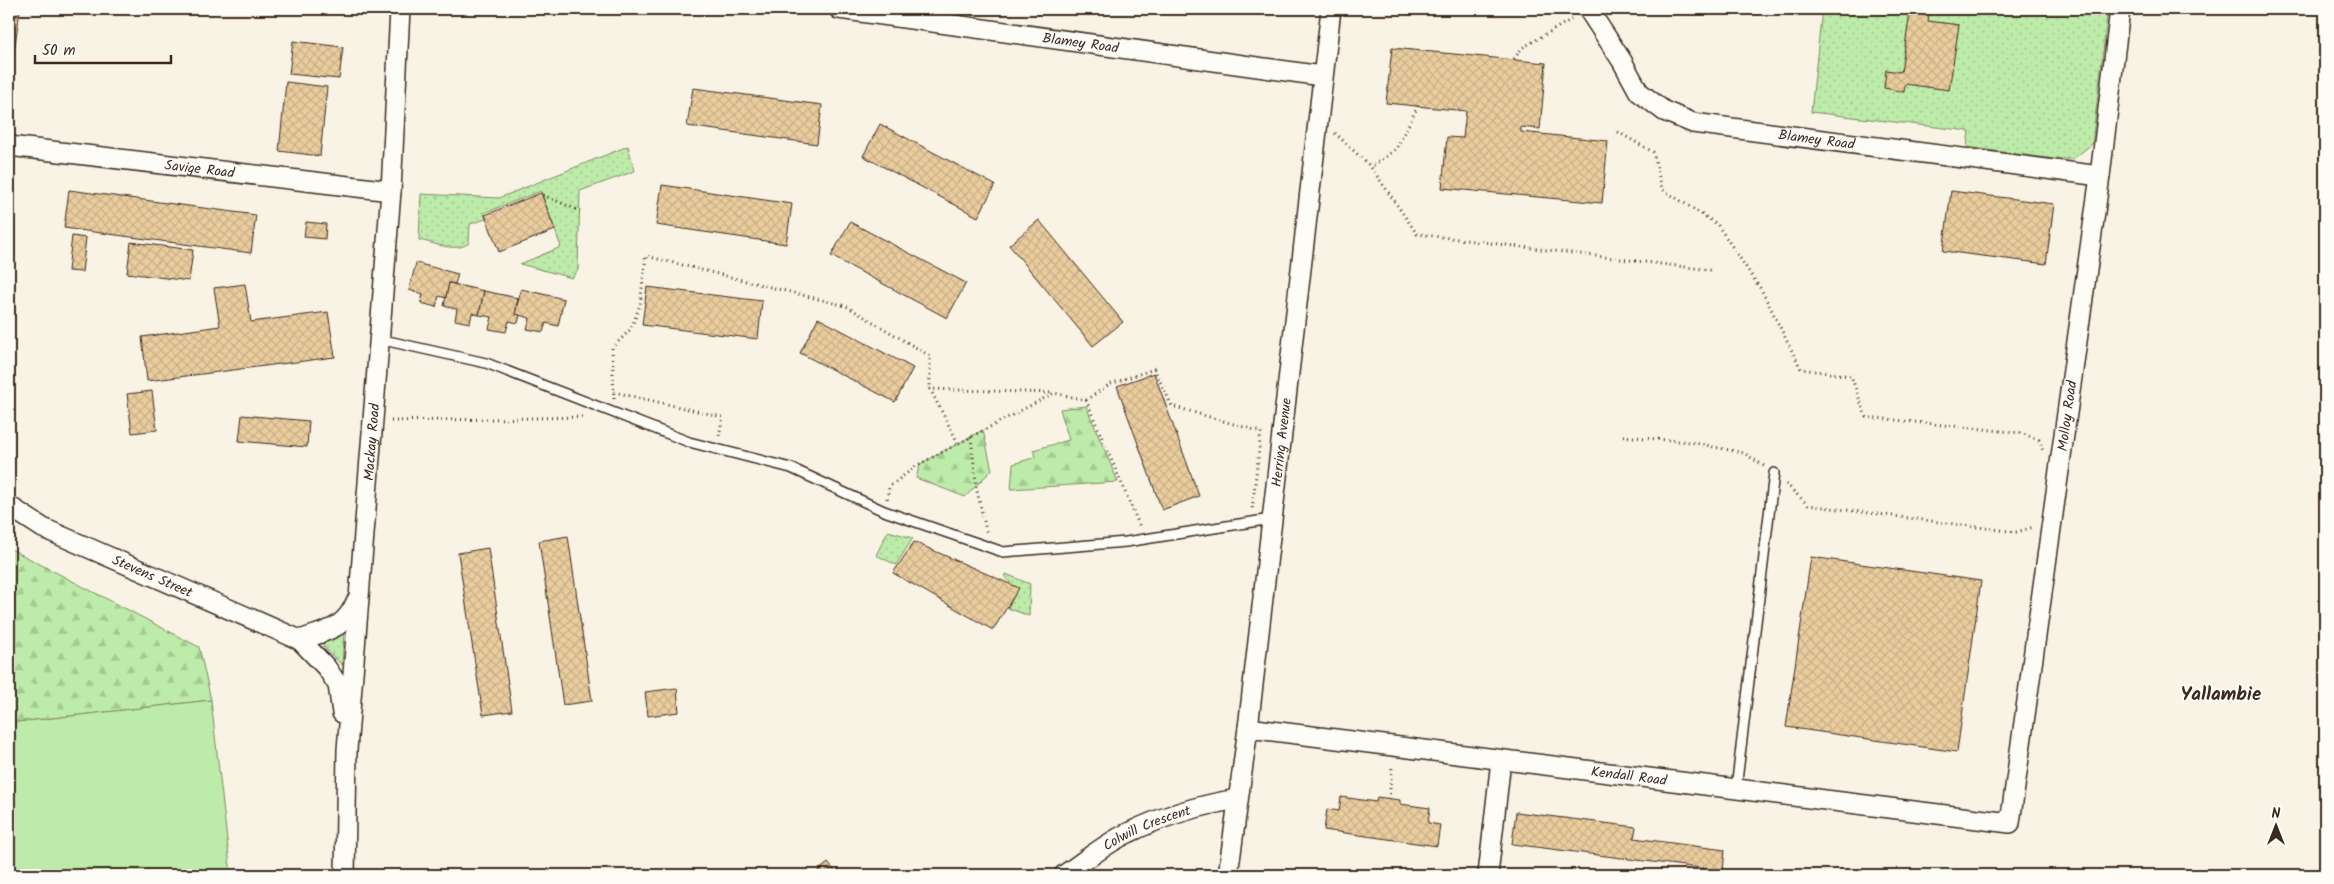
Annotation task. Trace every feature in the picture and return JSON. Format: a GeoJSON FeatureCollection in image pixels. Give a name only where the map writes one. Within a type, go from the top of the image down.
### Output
{"type":"FeatureCollection","features":[{"type":"Feature","properties":{"kind":"street","name":"Mackay Road"},"geometry":{"type":"LineString","coordinates":[[345,875],[347,750],[391,191],[400,9]]}},
{"type":"Feature","properties":{"kind":"street","name":"Blamey Road"},"geometry":{"type":"LineString","coordinates":[[838,9],[893,12],[1322,76]]}},
{"type":"Feature","properties":{"kind":"street","name":"Herring Avenue"},"geometry":{"type":"LineString","coordinates":[[1228,875],[1248,728],[1331,9]]}},
{"type":"Feature","properties":{"kind":"street","name":"Blamey Road"},"geometry":{"type":"LineString","coordinates":[[1588,9],[1622,60],[1640,92],[1664,111],[1693,123],[2100,176]]}},
{"type":"Feature","properties":{"kind":"street","name":"Molloy Road"},"geometry":{"type":"LineString","coordinates":[[2010,823],[2100,176],[2120,9]]}},
{"type":"Feature","properties":{"kind":"street","name":"Savige Road"},"geometry":{"type":"LineString","coordinates":[[9,146],[391,191]]}},
{"type":"Feature","properties":{"kind":"street","name":"Stevens Street"},"geometry":{"type":"LineString","coordinates":[[9,506],[43,528],[300,640],[326,666],[338,685],[347,750]]}},
{"type":"Feature","properties":{"kind":"street"},"geometry":{"type":"LineString","coordinates":[[300,640],[334,628],[350,616],[359,597]]}},
{"type":"Feature","properties":{"kind":"street","name":"Kendall Road"},"geometry":{"type":"LineString","coordinates":[[1248,728],[2010,823]]}},
{"type":"Feature","properties":{"kind":"street"},"geometry":{"type":"LineString","coordinates":[[1488,875],[1501,760]]}},
{"type":"Feature","properties":{"kind":"street","name":"Colwill Crescent"},"geometry":{"type":"LineString","coordinates":[[1064,875],[1126,833],[1179,812],[1206,804],[1238,799]]}},
{"type":"Feature","properties":{"kind":"lane"},"geometry":{"type":"LineString","coordinates":[[379,339],[486,363],[689,442],[791,468],[884,511],[1003,552],[1145,539],[1271,519]]}},
{"type":"Feature","properties":{"kind":"lane"},"geometry":{"type":"LineString","coordinates":[[1736,789],[1774,473]]}},
{"type":"Feature","properties":{"kind":"path"},"geometry":{"type":"LineString","coordinates":[[1514,59],[1522,48],[1588,9]]}},
{"type":"Feature","properties":{"kind":"path"},"geometry":{"type":"LineString","coordinates":[[1371,167],[1396,149],[1418,106]]}},
{"type":"Feature","properties":{"kind":"path"},"geometry":{"type":"LineString","coordinates":[[1318,117],[1371,167],[1417,234],[1710,270]]}},
{"type":"Feature","properties":{"kind":"path"},"geometry":{"type":"LineString","coordinates":[[1618,132],[1653,152],[1662,189],[1717,224],[1762,291],[1801,369],[1851,376],[1866,416],[2021,433],[2039,440],[2046,458]]}},
{"type":"Feature","properties":{"kind":"path"},"geometry":{"type":"LineString","coordinates":[[542,195],[580,211]]}},
{"type":"Feature","properties":{"kind":"path"},"geometry":{"type":"LineString","coordinates":[[612,412],[614,392],[612,348],[631,329],[640,305],[646,256],[846,306],[930,356],[930,389],[958,443]]}},
{"type":"Feature","properties":{"kind":"path"},"geometry":{"type":"LineString","coordinates":[[930,389],[1054,393],[1086,400],[1110,384],[1154,370],[1172,406],[1261,432],[1251,523]]}},
{"type":"Feature","properties":{"kind":"path"},"geometry":{"type":"LineString","coordinates":[[614,392],[723,416],[716,449]]}},
{"type":"Feature","properties":{"kind":"path"},"geometry":{"type":"LineString","coordinates":[[884,511],[889,487],[916,466],[1054,393]]}},
{"type":"Feature","properties":{"kind":"path"},"geometry":{"type":"LineString","coordinates":[[1086,400],[1145,539]]}},
{"type":"Feature","properties":{"kind":"path"},"geometry":{"type":"LineString","coordinates":[[373,421],[587,417]]}},
{"type":"Feature","properties":{"kind":"path"},"geometry":{"type":"LineString","coordinates":[[971,436],[977,491],[989,548]]}},
{"type":"Feature","properties":{"kind":"path"},"geometry":{"type":"LineString","coordinates":[[1623,436],[1690,442],[1744,453],[1774,473],[1808,505],[2016,532],[2035,527],[2037,520]]}},
{"type":"Feature","properties":{"kind":"path"},"geometry":{"type":"LineString","coordinates":[[1389,799],[1392,767]]}},
{"type":"Feature","properties":{"kind":"green space"},"geometry":{"type":"Polygon","coordinates":[[[1822,9],[2108,9],[2092,144],[2073,159],[2054,159],[1967,147],[1969,131],[1811,112],[1822,9]]]}},
{"type":"Feature","properties":{"kind":"green space"},"geometry":{"type":"Polygon","coordinates":[[[628,146],[635,171],[580,191],[578,270],[572,278],[520,264],[561,247],[541,191],[484,213],[486,219],[470,224],[469,243],[464,246],[451,247],[419,240],[421,194],[499,198],[628,146]]]}},
{"type":"Feature","properties":{"kind":"green space"},"geometry":{"type":"Polygon","coordinates":[[[1086,406],[1118,482],[1011,489],[1013,464],[1036,457],[1033,450],[1069,440],[1060,409],[1086,406]]]}},
{"type":"Feature","properties":{"kind":"green space"},"geometry":{"type":"Polygon","coordinates":[[[983,430],[992,470],[965,497],[916,478],[920,464],[983,430]]]}},
{"type":"Feature","properties":{"kind":"green space"},"geometry":{"type":"Polygon","coordinates":[[[888,531],[913,538],[896,565],[876,555],[888,531]]]}},
{"type":"Feature","properties":{"kind":"green space"},"geometry":{"type":"Polygon","coordinates":[[[9,548],[199,647],[211,700],[9,723],[9,548]]]}},
{"type":"Feature","properties":{"kind":"green space"},"geometry":{"type":"Polygon","coordinates":[[[1006,574],[1030,584],[1029,616],[1008,608],[1014,595],[1003,589],[1010,582],[1005,578],[1006,574]]]}},
{"type":"Feature","properties":{"kind":"green space"},"geometry":{"type":"Polygon","coordinates":[[[344,633],[342,665],[323,646],[324,642],[344,633]]]}},
{"type":"Feature","properties":{"kind":"green space"},"geometry":{"type":"Polygon","coordinates":[[[211,700],[231,875],[9,875],[9,723],[211,700]]]}},
{"type":"Feature","properties":{"kind":"building"},"geometry":{"type":"Polygon","coordinates":[[[9,9],[20,10],[9,86],[9,9]]]}},
{"type":"Feature","properties":{"kind":"building"},"geometry":{"type":"Polygon","coordinates":[[[1915,9],[1930,9],[1928,21],[1959,25],[1949,90],[1905,84],[1904,92],[1884,88],[1886,70],[1901,72],[1910,13],[1915,14],[1915,9]]]}},
{"type":"Feature","properties":{"kind":"building"},"geometry":{"type":"Polygon","coordinates":[[[293,41],[343,47],[339,79],[289,74],[293,41]]]}},
{"type":"Feature","properties":{"kind":"building"},"geometry":{"type":"Polygon","coordinates":[[[1392,48],[1546,63],[1540,129],[1521,127],[1521,132],[1608,141],[1602,203],[1442,188],[1447,137],[1463,138],[1466,111],[1386,103],[1392,48]]]}},
{"type":"Feature","properties":{"kind":"building"},"geometry":{"type":"Polygon","coordinates":[[[286,82],[327,87],[320,156],[279,151],[286,82]]]}},
{"type":"Feature","properties":{"kind":"building"},"geometry":{"type":"Polygon","coordinates":[[[693,88],[822,105],[817,144],[687,126],[693,88]]]}},
{"type":"Feature","properties":{"kind":"building"},"geometry":{"type":"Polygon","coordinates":[[[880,124],[995,185],[978,217],[863,156],[880,124]]]}},
{"type":"Feature","properties":{"kind":"building"},"geometry":{"type":"Polygon","coordinates":[[[662,185],[792,204],[786,244],[656,225],[662,185]]]}},
{"type":"Feature","properties":{"kind":"building"},"geometry":{"type":"Polygon","coordinates":[[[69,190],[256,215],[251,253],[64,228],[69,190]]]}},
{"type":"Feature","properties":{"kind":"building"},"geometry":{"type":"Polygon","coordinates":[[[1951,191],[2054,204],[2046,264],[1943,251],[1951,191]]]}},
{"type":"Feature","properties":{"kind":"building"},"geometry":{"type":"Polygon","coordinates":[[[541,193],[555,230],[499,252],[485,215],[541,193]]]}},
{"type":"Feature","properties":{"kind":"building"},"geometry":{"type":"Polygon","coordinates":[[[1039,220],[1123,322],[1093,346],[1009,245],[1039,220]]]}},
{"type":"Feature","properties":{"kind":"building"},"geometry":{"type":"Polygon","coordinates":[[[306,222],[326,224],[325,239],[304,237],[306,222]]]}},
{"type":"Feature","properties":{"kind":"building"},"geometry":{"type":"Polygon","coordinates":[[[850,222],[966,283],[947,318],[831,256],[850,222]]]}},
{"type":"Feature","properties":{"kind":"building"},"geometry":{"type":"Polygon","coordinates":[[[72,236],[86,238],[82,272],[68,271],[72,236]]]}},
{"type":"Feature","properties":{"kind":"building"},"geometry":{"type":"Polygon","coordinates":[[[131,242],[193,250],[189,281],[127,273],[131,242]]]}},
{"type":"Feature","properties":{"kind":"building"},"geometry":{"type":"Polygon","coordinates":[[[416,263],[458,274],[455,284],[449,283],[446,298],[439,296],[436,307],[421,303],[423,294],[409,290],[416,263]]]}},
{"type":"Feature","properties":{"kind":"building"},"geometry":{"type":"Polygon","coordinates":[[[449,283],[484,291],[479,315],[472,313],[470,323],[455,320],[457,309],[444,306],[449,283]]]}},
{"type":"Feature","properties":{"kind":"building"},"geometry":{"type":"Polygon","coordinates":[[[245,284],[251,322],[328,312],[335,357],[147,381],[142,337],[220,326],[214,288],[245,284]]]}},
{"type":"Feature","properties":{"kind":"building"},"geometry":{"type":"Polygon","coordinates":[[[647,287],[762,301],[758,339],[642,325],[647,287]]]}},
{"type":"Feature","properties":{"kind":"building"},"geometry":{"type":"Polygon","coordinates":[[[521,289],[564,299],[558,326],[546,323],[543,332],[527,329],[530,318],[515,314],[521,289]]]}},
{"type":"Feature","properties":{"kind":"building"},"geometry":{"type":"Polygon","coordinates":[[[484,291],[518,298],[515,314],[520,315],[518,323],[509,321],[506,332],[489,329],[492,317],[479,315],[484,291]]]}},
{"type":"Feature","properties":{"kind":"building"},"geometry":{"type":"Polygon","coordinates":[[[818,318],[913,368],[895,402],[800,353],[818,318]]]}},
{"type":"Feature","properties":{"kind":"building"},"geometry":{"type":"Polygon","coordinates":[[[1154,373],[1199,496],[1162,510],[1117,386],[1154,373]]]}},
{"type":"Feature","properties":{"kind":"building"},"geometry":{"type":"Polygon","coordinates":[[[152,391],[157,430],[132,433],[127,394],[152,391]]]}},
{"type":"Feature","properties":{"kind":"building"},"geometry":{"type":"Polygon","coordinates":[[[242,415],[309,421],[307,447],[239,441],[242,415]]]}},
{"type":"Feature","properties":{"kind":"building"},"geometry":{"type":"Polygon","coordinates":[[[568,536],[592,701],[563,705],[539,541],[568,536]]]}},
{"type":"Feature","properties":{"kind":"building"},"geometry":{"type":"Polygon","coordinates":[[[914,542],[1019,588],[993,630],[893,573],[914,542]]]}},
{"type":"Feature","properties":{"kind":"building"},"geometry":{"type":"Polygon","coordinates":[[[488,548],[512,711],[483,715],[458,553],[488,548]]]}},
{"type":"Feature","properties":{"kind":"building"},"geometry":{"type":"Polygon","coordinates":[[[1811,557],[1981,581],[1957,752],[1786,727],[1811,557]]]}},
{"type":"Feature","properties":{"kind":"building"},"geometry":{"type":"Polygon","coordinates":[[[677,688],[679,712],[648,716],[645,692],[677,688]]]}},
{"type":"Feature","properties":{"kind":"building"},"geometry":{"type":"Polygon","coordinates":[[[1341,797],[1376,802],[1377,797],[1400,800],[1400,804],[1430,808],[1428,823],[1440,825],[1437,846],[1324,830],[1327,809],[1339,811],[1341,797]]]}},
{"type":"Feature","properties":{"kind":"building"},"geometry":{"type":"Polygon","coordinates":[[[1516,812],[1636,827],[1634,838],[1725,850],[1723,871],[1512,844],[1516,812]]]}},
{"type":"Feature","properties":{"kind":"building"},"geometry":{"type":"Polygon","coordinates":[[[828,863],[838,875],[813,875],[828,863]]]}},
{"type":"Feature","properties":{"kind":"district","name":"Yallambie"},"geometry":{"type":"Point","coordinates":[2221,693]}}]}
